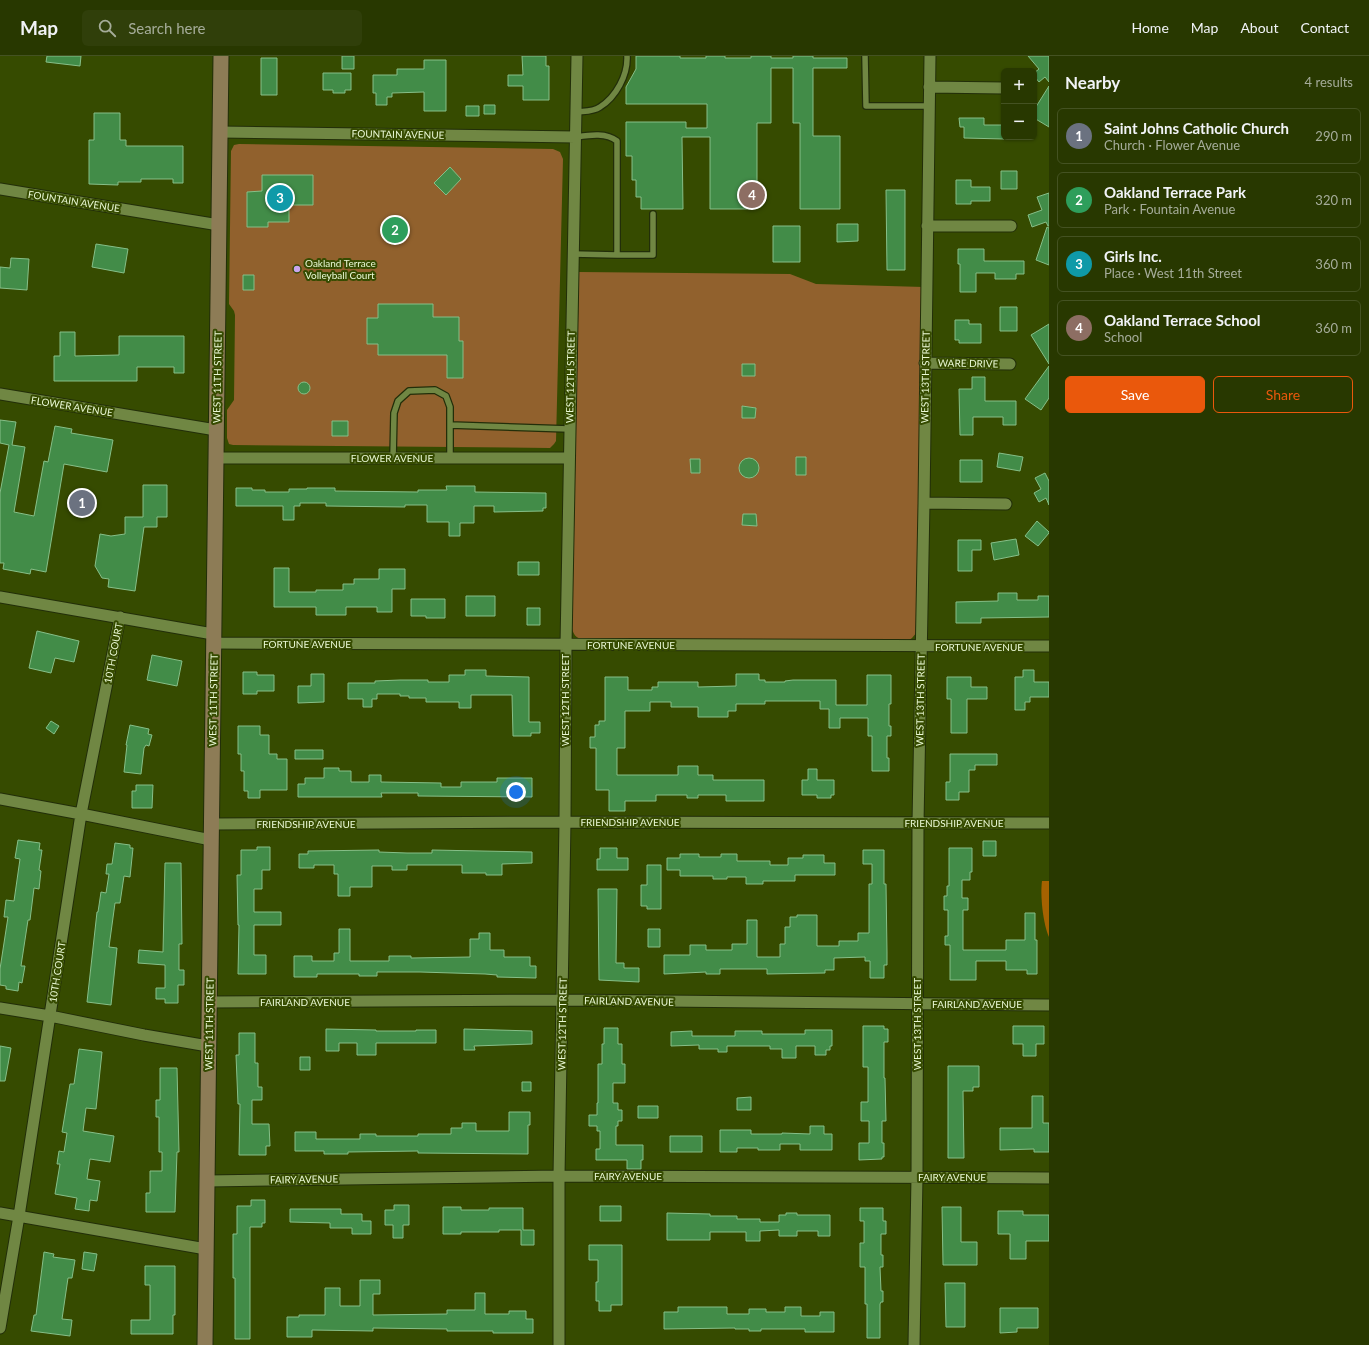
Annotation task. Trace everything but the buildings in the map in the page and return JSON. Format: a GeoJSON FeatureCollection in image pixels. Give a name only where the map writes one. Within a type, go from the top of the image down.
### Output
{"type":"FeatureCollection","features":[{"type":"Feature","properties":{"kind":"main road","name":"WEST 11TH STREET"},"geometry":{"type":"LineString","coordinates":[[205,1345],[221,56]]}},
{"type":"Feature","properties":{"kind":"street","name":"WEST 12TH STREET"},"geometry":{"type":"LineString","coordinates":[[559,1345],[559,1176],[565,822],[569,429],[577,56]]}},
{"type":"Feature","properties":{"kind":"street","name":"WEST 13TH STREET"},"geometry":{"type":"LineString","coordinates":[[914,1345],[917,1177],[918,823],[930,56]]}},
{"type":"Feature","properties":{"kind":"street"},"geometry":{"type":"LineString","coordinates":[[929,87],[1001,88]]}},
{"type":"Feature","properties":{"kind":"street","name":"FOUNTAIN AVENUE"},"geometry":{"type":"LineString","coordinates":[[220,132],[575,137]]}},
{"type":"Feature","properties":{"kind":"street","name":"FOUNTAIN AVENUE"},"geometry":{"type":"LineString","coordinates":[[0,189],[219,225]]}},
{"type":"Feature","properties":{"kind":"street"},"geometry":{"type":"LineString","coordinates":[[927,226],[1011,226]]}},
{"type":"Feature","properties":{"kind":"street","name":"WARE DRIVE"},"geometry":{"type":"LineString","coordinates":[[925,363],[1010,364]]}},
{"type":"Feature","properties":{"kind":"street","name":"FLOWER AVENUE"},"geometry":{"type":"LineString","coordinates":[[0,394],[216,430]]}},
{"type":"Feature","properties":{"kind":"street","name":"FLOWER AVENUE"},"geometry":{"type":"LineString","coordinates":[[216,458],[569,458]]}},
{"type":"Feature","properties":{"kind":"street"},"geometry":{"type":"LineString","coordinates":[[924,503],[1006,504]]}},
{"type":"Feature","properties":{"kind":"street","name":"FORTUNE AVENUE"},"geometry":{"type":"LineString","coordinates":[[0,597],[120,617],[213,638],[566,645],[921,647],[1049,646]]}},
{"type":"Feature","properties":{"kind":"street","name":"10TH COURT"},"geometry":{"type":"LineString","coordinates":[[0,1328],[82,814],[120,617]]}},
{"type":"Feature","properties":{"kind":"street"},"geometry":{"type":"LineString","coordinates":[[0,799],[211,840]]}},
{"type":"Feature","properties":{"kind":"street","name":"FRIENDSHIP AVENUE"},"geometry":{"type":"LineString","coordinates":[[211,824],[565,822],[1049,823]]}},
{"type":"Feature","properties":{"kind":"street","name":"FAIRLAND AVENUE"},"geometry":{"type":"LineString","coordinates":[[209,1002],[562,1000],[1049,1005]]}},
{"type":"Feature","properties":{"kind":"street"},"geometry":{"type":"LineString","coordinates":[[0,1008],[208,1046]]}},
{"type":"Feature","properties":{"kind":"street","name":"FAIRY AVENUE"},"geometry":{"type":"LineString","coordinates":[[207,1180],[559,1176],[1049,1178]]}},
{"type":"Feature","properties":{"kind":"street"},"geometry":{"type":"LineString","coordinates":[[0,1213],[206,1249]]}},
{"type":"Feature","properties":{"kind":"lane"},"geometry":{"type":"LineString","coordinates":[[576,112],[592,111],[600,108],[615,92],[625,74],[627,56]]}},
{"type":"Feature","properties":{"kind":"lane"},"geometry":{"type":"LineString","coordinates":[[865,56],[866,106],[929,106]]}},
{"type":"Feature","properties":{"kind":"lane"},"geometry":{"type":"LineString","coordinates":[[575,137],[592,135],[612,137],[617,141],[617,255]]}},
{"type":"Feature","properties":{"kind":"lane"},"geometry":{"type":"LineString","coordinates":[[573,254],[652,255],[653,214]]}},
{"type":"Feature","properties":{"kind":"lane"},"geometry":{"type":"LineString","coordinates":[[394,458],[394,412],[398,401],[409,390],[435,390],[446,396],[450,406],[450,458]]}},
{"type":"Feature","properties":{"kind":"lane"},"geometry":{"type":"LineString","coordinates":[[450,425],[569,429]]}},
{"type":"Feature","properties":{"kind":"shaded area"},"geometry":{"type":"Polygon","coordinates":[[[234,145],[553,149],[560,152],[563,159],[556,441],[554,444],[550,448],[229,444],[227,438],[227,410],[234,400],[235,315],[229,304],[231,151],[234,145]]]}},
{"type":"Feature","properties":{"kind":"shaded area"},"geometry":{"type":"Polygon","coordinates":[[[579,272],[790,274],[816,284],[924,287],[917,632],[912,638],[909,640],[753,641],[582,639],[575,635],[572,628],[579,272]]]}},
{"type":"Feature","properties":{"kind":"shaded area"},"geometry":{"type":"Polygon","coordinates":[[[1042,881],[1049,881],[1049,937],[1042,909],[1042,881]]]}},
{"type":"Feature","properties":{"kind":"place","name":"Oakland Terrace School"},"geometry":{"type":"Point","coordinates":[752,195]}},
{"type":"Feature","properties":{"kind":"place","name":"Girls Inc."},"geometry":{"type":"Point","coordinates":[280,198]}},
{"type":"Feature","properties":{"kind":"place","name":"Oakland Terrace Park"},"geometry":{"type":"Point","coordinates":[395,230]}},
{"type":"Feature","properties":{"kind":"place","name":"Oakland Terrace Volleyball Court"},"geometry":{"type":"Point","coordinates":[297,269]}},
{"type":"Feature","properties":{"kind":"place","name":"Saint Johns Catholic Church"},"geometry":{"type":"Point","coordinates":[82,503]}}]}
